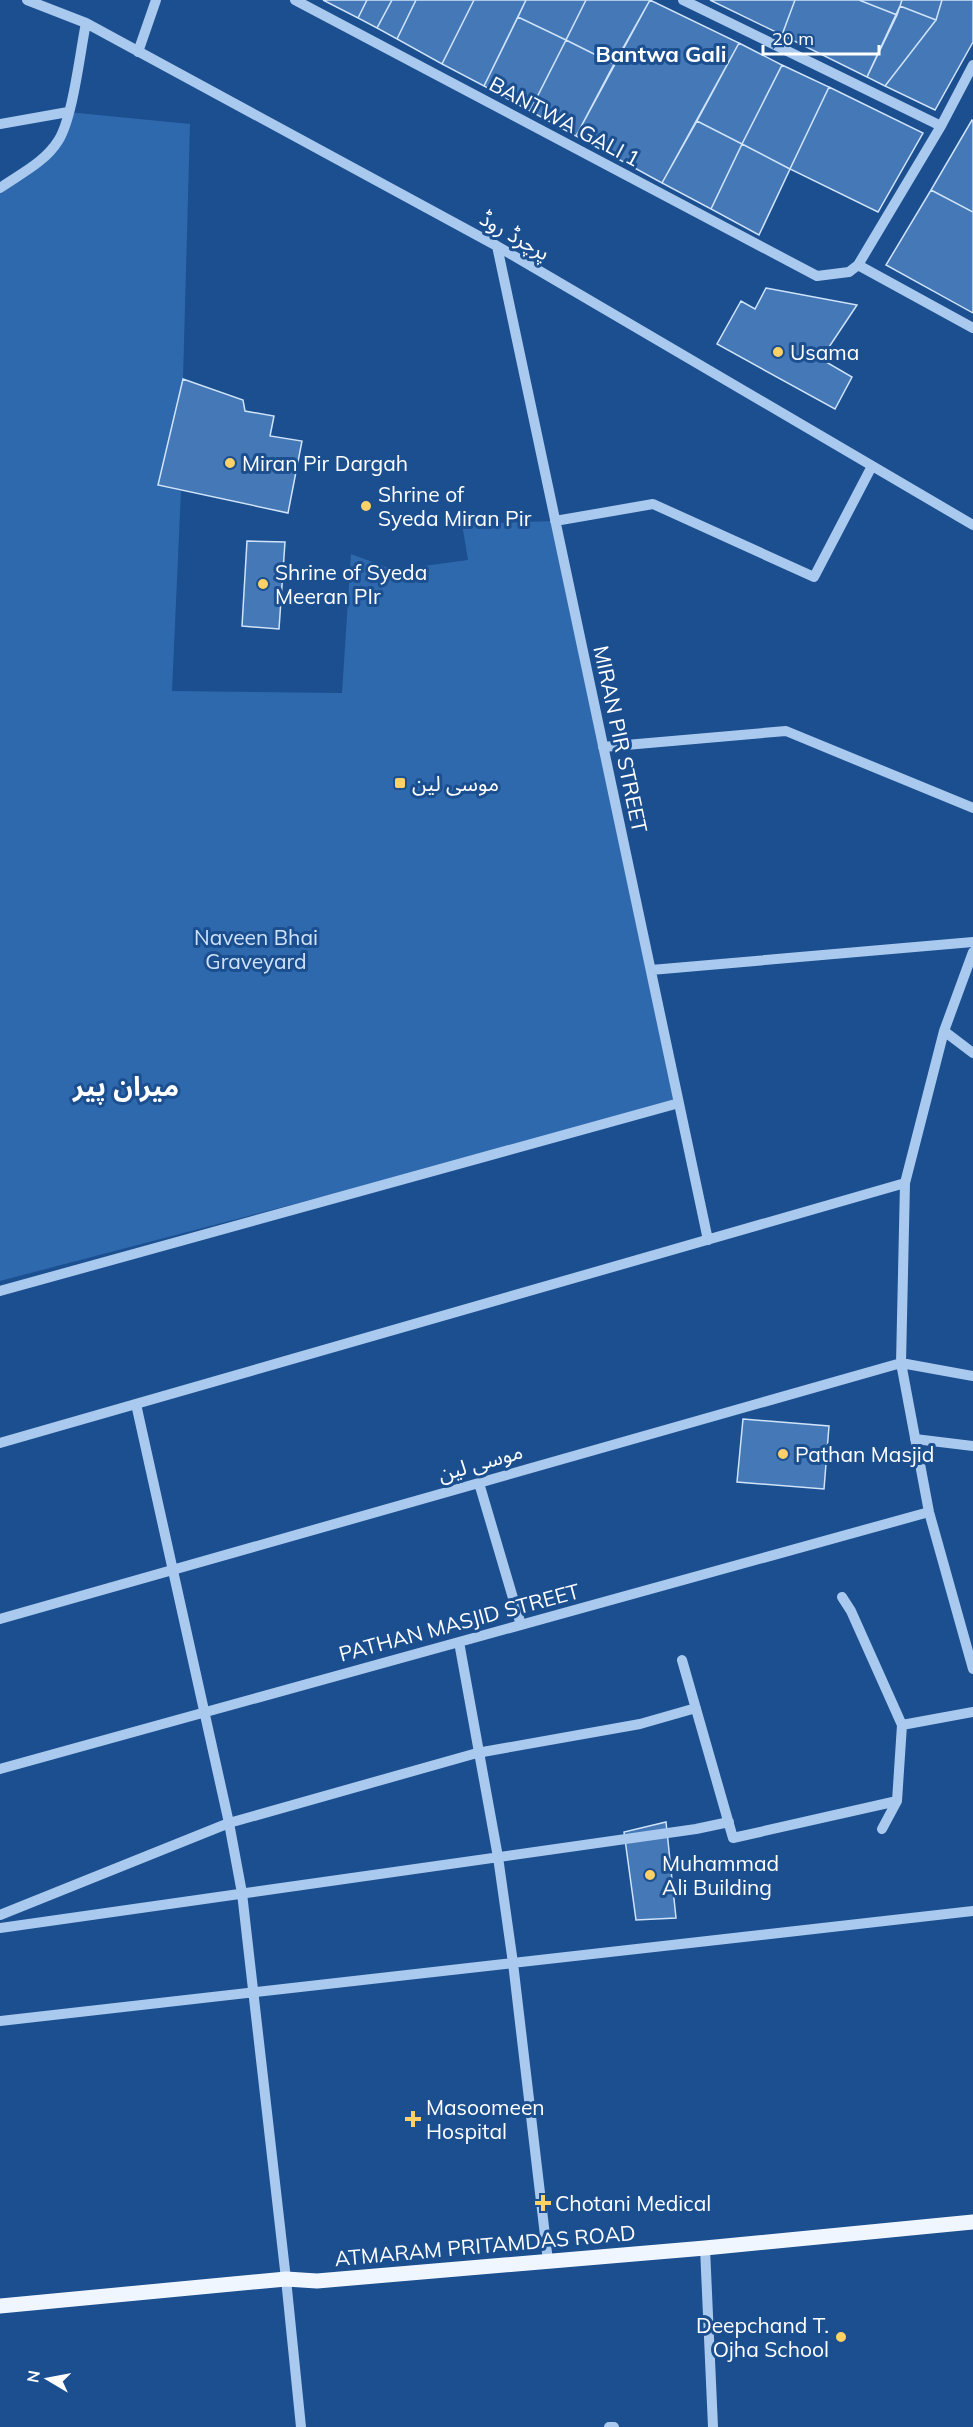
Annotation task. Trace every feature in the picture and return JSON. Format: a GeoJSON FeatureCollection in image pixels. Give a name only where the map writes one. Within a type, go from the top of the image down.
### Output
{"type":"FeatureCollection","features":[{"type":"Feature","properties":{"kind":"main road","name":"ATMARAM PRITAMDAS ROAD"},"geometry":{"type":"LineString","coordinates":[[0,2306],[286,2279],[317,2281],[705,2248],[973,2222]]}},
{"type":"Feature","properties":{"kind":"street","name":"پرچرڈ روڈ"},"geometry":{"type":"LineString","coordinates":[[27,0],[86,23],[497,246],[973,525]]}},
{"type":"Feature","properties":{"kind":"street"},"geometry":{"type":"LineString","coordinates":[[138,52],[156,0]]}},
{"type":"Feature","properties":{"kind":"street","name":"BANTWA GALI 1"},"geometry":{"type":"LineString","coordinates":[[295,0],[817,276],[849,272],[858,265]]}},
{"type":"Feature","properties":{"kind":"street"},"geometry":{"type":"LineString","coordinates":[[683,0],[941,126]]}},
{"type":"Feature","properties":{"kind":"street"},"geometry":{"type":"LineString","coordinates":[[0,188],[38,163],[58,141],[69,112],[86,23]]}},
{"type":"Feature","properties":{"kind":"street"},"geometry":{"type":"LineString","coordinates":[[973,65],[941,126],[858,265],[973,328]]}},
{"type":"Feature","properties":{"kind":"street"},"geometry":{"type":"LineString","coordinates":[[0,124],[69,112]]}},
{"type":"Feature","properties":{"kind":"street","name":"MIRAN PIR STREET"},"geometry":{"type":"LineString","coordinates":[[497,246],[708,1240]]}},
{"type":"Feature","properties":{"kind":"street"},"geometry":{"type":"LineString","coordinates":[[555,521],[653,504],[814,577],[872,466]]}},
{"type":"Feature","properties":{"kind":"street"},"geometry":{"type":"LineString","coordinates":[[603,747],[786,731],[973,808]]}},
{"type":"Feature","properties":{"kind":"street"},"geometry":{"type":"LineString","coordinates":[[651,970],[973,942]]}},
{"type":"Feature","properties":{"kind":"street"},"geometry":{"type":"LineString","coordinates":[[972,1664],[929,1512],[900,1362],[905,1183],[944,1031],[973,952]]}},
{"type":"Feature","properties":{"kind":"street"},"geometry":{"type":"LineString","coordinates":[[944,1031],[973,1053]]}},
{"type":"Feature","properties":{"kind":"street"},"geometry":{"type":"LineString","coordinates":[[0,1291],[679,1103]]}},
{"type":"Feature","properties":{"kind":"street"},"geometry":{"type":"LineString","coordinates":[[0,1443],[905,1183]]}},
{"type":"Feature","properties":{"kind":"street","name":"موسی لین"},"geometry":{"type":"LineString","coordinates":[[0,1619],[900,1362],[973,1376]]}},
{"type":"Feature","properties":{"kind":"street"},"geometry":{"type":"LineString","coordinates":[[136,1404],[174,1569],[242,1893],[301,2427]]}},
{"type":"Feature","properties":{"kind":"street"},"geometry":{"type":"LineString","coordinates":[[915,1439],[973,1446]]}},
{"type":"Feature","properties":{"kind":"street"},"geometry":{"type":"LineString","coordinates":[[479,1483],[521,1625]]}},
{"type":"Feature","properties":{"kind":"street","name":"PATHAN MASJID STREET"},"geometry":{"type":"LineString","coordinates":[[0,1769],[929,1512]]}},
{"type":"Feature","properties":{"kind":"street"},"geometry":{"type":"LineString","coordinates":[[842,1597],[851,1611],[902,1725],[897,1801],[882,1829]]}},
{"type":"Feature","properties":{"kind":"street"},"geometry":{"type":"LineString","coordinates":[[459,1642],[477,1753],[498,1857],[513,1963],[548,2261]]}},
{"type":"Feature","properties":{"kind":"street"},"geometry":{"type":"LineString","coordinates":[[682,1660],[733,1838],[897,1801]]}},
{"type":"Feature","properties":{"kind":"street"},"geometry":{"type":"LineString","coordinates":[[0,1915],[229,1823],[477,1753],[639,1724],[696,1708]]}},
{"type":"Feature","properties":{"kind":"street"},"geometry":{"type":"LineString","coordinates":[[902,1725],[973,1712]]}},
{"type":"Feature","properties":{"kind":"street"},"geometry":{"type":"LineString","coordinates":[[0,1928],[696,1829],[729,1822]]}},
{"type":"Feature","properties":{"kind":"street"},"geometry":{"type":"LineString","coordinates":[[0,2021],[973,1911]]}},
{"type":"Feature","properties":{"kind":"street"},"geometry":{"type":"LineString","coordinates":[[705,2248],[713,2427]]}},
{"type":"Feature","properties":{"kind":"street"},"geometry":{"type":"LineString","coordinates":[[0,2301],[0,2306]]}},
{"type":"Feature","properties":{"kind":"street"},"geometry":{"type":"LineString","coordinates":[[609,2427],[614,2427]]}},
{"type":"Feature","properties":{"kind":"green space","name":"Naveen Bhai Graveyard"},"geometry":{"type":"Polygon","coordinates":[[[68,112],[190,124],[183,379],[158,484],[181,491],[172,691],[342,693],[351,554],[394,570],[468,560],[462,524],[555,521],[679,1103],[0,1281],[0,188],[58,141],[68,112]]]}},
{"type":"Feature","properties":{"kind":"building"},"geometry":{"type":"Polygon","coordinates":[[[323,0],[367,0],[358,18],[323,0]]]}},
{"type":"Feature","properties":{"kind":"building"},"geometry":{"type":"Polygon","coordinates":[[[367,0],[392,0],[377,28],[358,18],[367,0]]]}},
{"type":"Feature","properties":{"kind":"building"},"geometry":{"type":"Polygon","coordinates":[[[392,0],[416,0],[397,39],[377,28],[392,0]]]}},
{"type":"Feature","properties":{"kind":"building"},"geometry":{"type":"Polygon","coordinates":[[[416,0],[474,0],[442,64],[397,39],[416,0]]]}},
{"type":"Feature","properties":{"kind":"building"},"geometry":{"type":"Polygon","coordinates":[[[474,0],[526,0],[484,86],[442,64],[474,0]]]}},
{"type":"Feature","properties":{"kind":"building"},"geometry":{"type":"Polygon","coordinates":[[[526,0],[586,0],[566,40],[518,17],[526,0]]]}},
{"type":"Feature","properties":{"kind":"building"},"geometry":{"type":"Polygon","coordinates":[[[586,0],[650,0],[614,64],[566,40],[586,0]]]}},
{"type":"Feature","properties":{"kind":"building"},"geometry":{"type":"Polygon","coordinates":[[[650,0],[739,43],[662,183],[576,136],[650,0]]]}},
{"type":"Feature","properties":{"kind":"building"},"geometry":{"type":"Polygon","coordinates":[[[710,0],[795,0],[782,35],[710,0]]]}},
{"type":"Feature","properties":{"kind":"building"},"geometry":{"type":"Polygon","coordinates":[[[795,0],[859,0],[897,15],[867,77],[782,35],[795,0]]]}},
{"type":"Feature","properties":{"kind":"building"},"geometry":{"type":"Polygon","coordinates":[[[859,0],[902,0],[897,15],[859,0]]]}},
{"type":"Feature","properties":{"kind":"building"},"geometry":{"type":"Polygon","coordinates":[[[902,0],[942,0],[936,20],[900,6],[902,0]]]}},
{"type":"Feature","properties":{"kind":"building"},"geometry":{"type":"Polygon","coordinates":[[[942,0],[973,0],[973,42],[935,110],[885,86],[936,20],[942,0]]]}},
{"type":"Feature","properties":{"kind":"building"},"geometry":{"type":"Polygon","coordinates":[[[900,6],[936,20],[885,86],[867,77],[900,6]]]}},
{"type":"Feature","properties":{"kind":"building"},"geometry":{"type":"Polygon","coordinates":[[[518,17],[566,40],[530,111],[484,86],[518,17]]]}},
{"type":"Feature","properties":{"kind":"building"},"geometry":{"type":"Polygon","coordinates":[[[566,40],[614,64],[576,136],[530,111],[566,40]]]}},
{"type":"Feature","properties":{"kind":"building"},"geometry":{"type":"Polygon","coordinates":[[[739,43],[782,65],[742,144],[697,121],[739,43]]]}},
{"type":"Feature","properties":{"kind":"building"},"geometry":{"type":"Polygon","coordinates":[[[782,65],[829,87],[790,169],[742,144],[782,65]]]}},
{"type":"Feature","properties":{"kind":"building"},"geometry":{"type":"Polygon","coordinates":[[[829,87],[923,133],[878,212],[790,169],[829,87]]]}},
{"type":"Feature","properties":{"kind":"building"},"geometry":{"type":"Polygon","coordinates":[[[697,121],[742,144],[711,209],[662,183],[697,121]]]}},
{"type":"Feature","properties":{"kind":"building"},"geometry":{"type":"Polygon","coordinates":[[[973,121],[973,212],[931,190],[973,121]]]}},
{"type":"Feature","properties":{"kind":"building"},"geometry":{"type":"Polygon","coordinates":[[[742,144],[790,169],[759,235],[711,209],[742,144]]]}},
{"type":"Feature","properties":{"kind":"building"},"geometry":{"type":"Polygon","coordinates":[[[931,190],[973,212],[973,313],[886,265],[931,190]]]}},
{"type":"Feature","properties":{"kind":"building","name":"Usama"},"geometry":{"type":"Polygon","coordinates":[[[766,288],[857,305],[821,359],[852,377],[835,409],[717,344],[741,301],[755,309],[766,288]]]}},
{"type":"Feature","properties":{"kind":"building","name":"Miran Pir Dargah"},"geometry":{"type":"Polygon","coordinates":[[[183,379],[243,400],[245,411],[274,416],[270,436],[302,441],[288,513],[158,485],[183,379]]]}},
{"type":"Feature","properties":{"kind":"building","name":"Shrine of Syeda Meeran PIr"},"geometry":{"type":"Polygon","coordinates":[[[247,541],[285,542],[279,629],[242,626],[247,541]]]}},
{"type":"Feature","properties":{"kind":"building","name":"Pathan Masjid"},"geometry":{"type":"Polygon","coordinates":[[[743,1419],[829,1426],[824,1489],[737,1482],[743,1419]]]}},
{"type":"Feature","properties":{"kind":"building","name":"Muhammad Ali Building"},"geometry":{"type":"Polygon","coordinates":[[[666,1822],[676,1918],[636,1920],[624,1832],[666,1822]]]}},
{"type":"Feature","properties":{"kind":"place","name":"Usama"},"geometry":{"type":"Point","coordinates":[778,352]}},
{"type":"Feature","properties":{"kind":"place","name":"Miran Pir Dargah"},"geometry":{"type":"Point","coordinates":[230,463]}},
{"type":"Feature","properties":{"kind":"place","name":"Shrine of Syeda Miran Pir"},"geometry":{"type":"Point","coordinates":[366,506]}},
{"type":"Feature","properties":{"kind":"place","name":"Shrine of Syeda Meeran PIr"},"geometry":{"type":"Point","coordinates":[263,584]}},
{"type":"Feature","properties":{"kind":"place","name":"موسی لین"},"geometry":{"type":"Point","coordinates":[400,783]}},
{"type":"Feature","properties":{"kind":"place","name":"Pathan Masjid"},"geometry":{"type":"Point","coordinates":[783,1454]}},
{"type":"Feature","properties":{"kind":"place","name":"Muhammad Ali Building"},"geometry":{"type":"Point","coordinates":[650,1875]}},
{"type":"Feature","properties":{"kind":"place","name":"Masoomeen Hospital"},"geometry":{"type":"Point","coordinates":[413,2119]}},
{"type":"Feature","properties":{"kind":"place","name":"Chotani Medical"},"geometry":{"type":"Point","coordinates":[543,2203]}},
{"type":"Feature","properties":{"kind":"place","name":"Deepchand T. Ojha School"},"geometry":{"type":"Point","coordinates":[841,2337]}},
{"type":"Feature","properties":{"kind":"district","name":"Bantwa Gali"},"geometry":{"type":"Point","coordinates":[661,54]}},
{"type":"Feature","properties":{"kind":"district","name":"میران پیر"},"geometry":{"type":"Point","coordinates":[126,1086]}}]}
